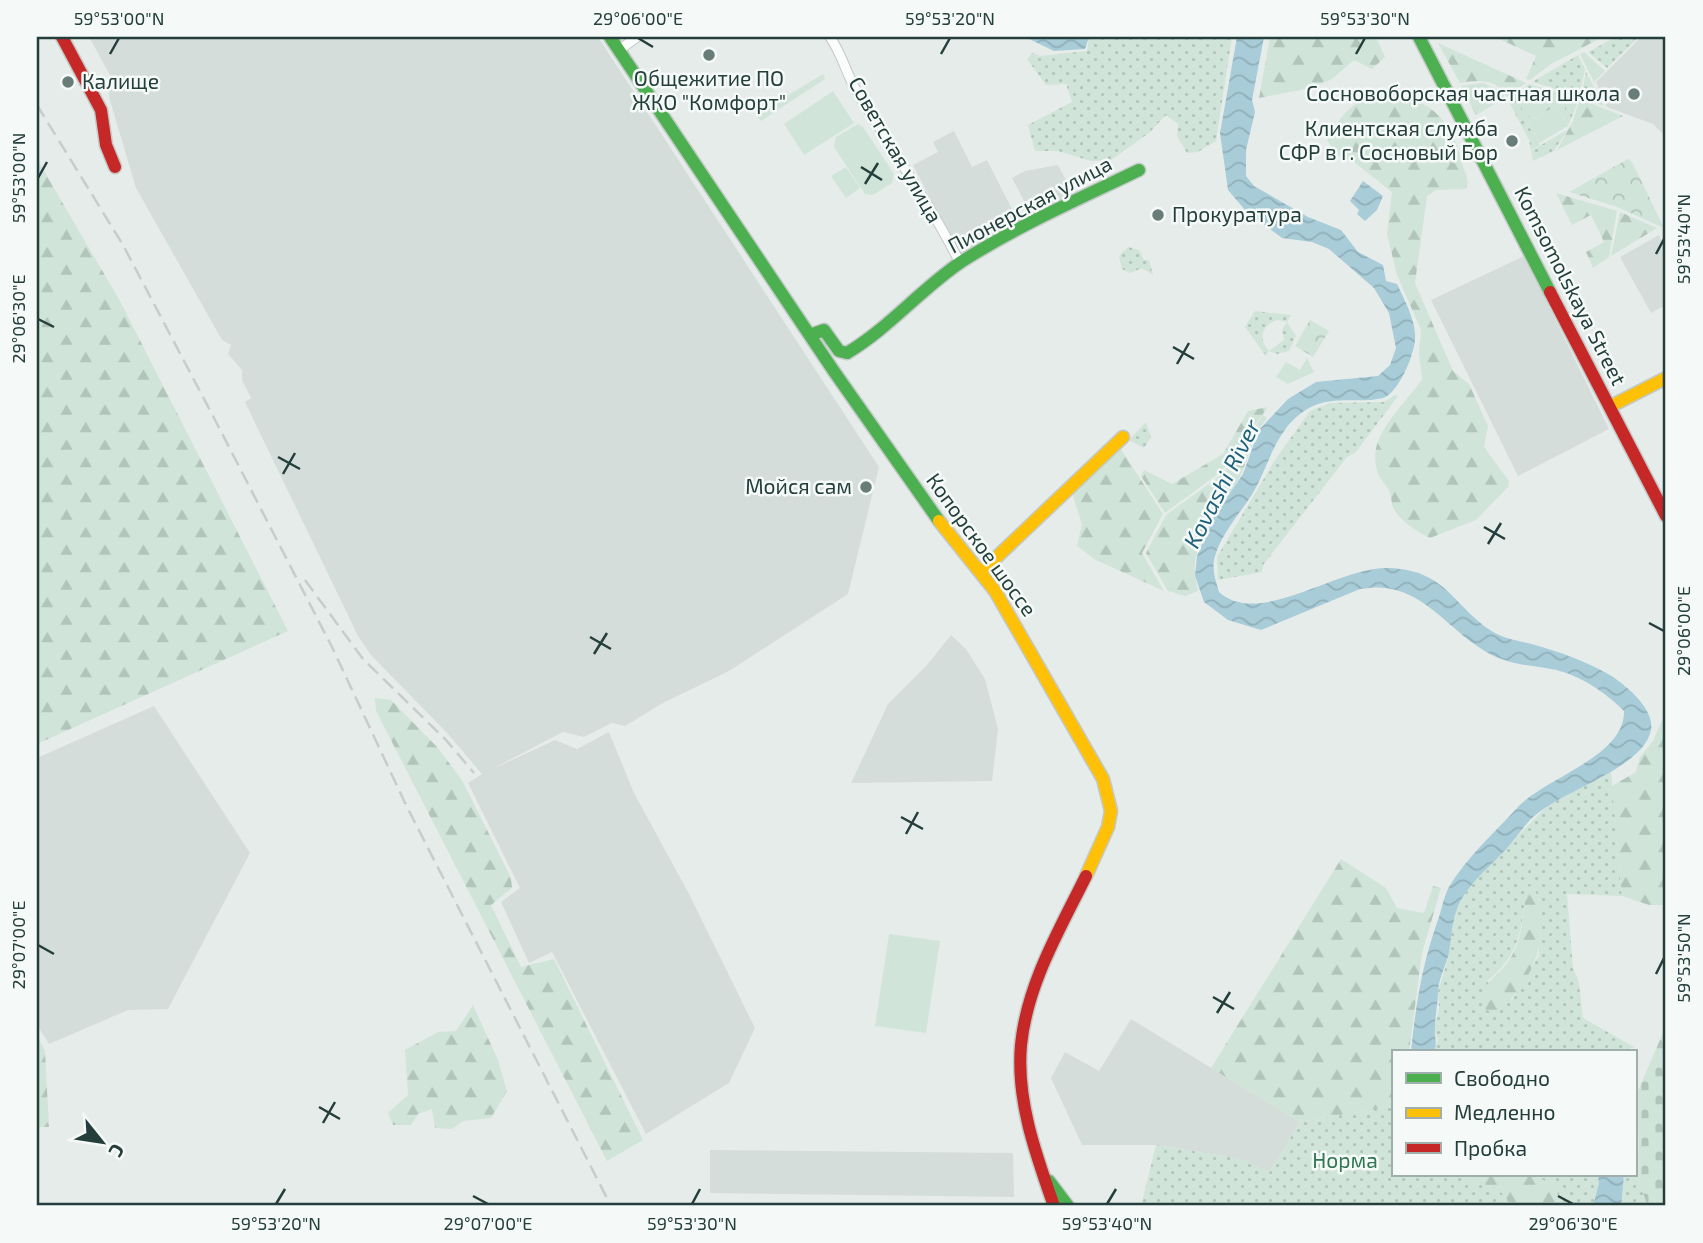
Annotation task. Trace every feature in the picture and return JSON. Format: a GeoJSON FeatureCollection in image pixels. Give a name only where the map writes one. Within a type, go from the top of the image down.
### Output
{"type":"FeatureCollection","features":[{"type":"Feature","properties":{"kind":"main road"},"geometry":{"type":"LineString","coordinates":[[62,37],[101,110],[106,145],[115,167]]}},
{"type":"Feature","properties":{"kind":"main road","name":"Копорское шоссе"},"geometry":{"type":"LineString","coordinates":[[610,37],[945,530],[981,572],[1024,640],[1099,770],[1109,794],[1111,811],[1101,845],[1030,998],[1021,1045],[1023,1088],[1041,1171],[1054,1206]]}},
{"type":"Feature","properties":{"kind":"main road","name":"Komsomolskaya Street"},"geometry":{"type":"LineString","coordinates":[[1419,37],[1666,516]]}},
{"type":"Feature","properties":{"kind":"main road","name":"Пионерская улица"},"geometry":{"type":"LineString","coordinates":[[810,335],[824,330],[839,351],[847,353],[865,342],[960,263],[1037,219],[1139,170]]}},
{"type":"Feature","properties":{"kind":"main road"},"geometry":{"type":"LineString","coordinates":[[1611,406],[1666,377]]}},
{"type":"Feature","properties":{"kind":"main road"},"geometry":{"type":"LineString","coordinates":[[981,572],[1019,539],[1123,437]]}},
{"type":"Feature","properties":{"kind":"main road"},"geometry":{"type":"LineString","coordinates":[[1041,1171],[1068,1206]]}},
{"type":"Feature","properties":{"kind":"street"},"geometry":{"type":"LineString","coordinates":[[619,50],[637,37]]}},
{"type":"Feature","properties":{"kind":"street","name":"Советская улица"},"geometry":{"type":"LineString","coordinates":[[830,37],[842,55],[855,88],[906,166],[960,263]]}},
{"type":"Feature","properties":{"kind":"shaded area"},"geometry":{"type":"Polygon","coordinates":[[[89,37],[598,37],[879,467],[848,594],[729,671],[663,703],[625,726],[612,723],[584,737],[563,732],[490,770],[555,740],[577,749],[609,732],[634,793],[688,892],[755,1028],[729,1083],[646,1134],[552,952],[529,963],[501,902],[520,888],[468,783],[482,774],[448,734],[371,655],[358,636],[245,402],[251,398],[242,380],[242,370],[228,354],[231,345],[222,340],[136,188],[109,97],[110,75],[89,37]]]}},
{"type":"Feature","properties":{"kind":"shaded area","name":"Сосновоборская частная школа"},"geometry":{"type":"Polygon","coordinates":[[[1641,37],[1666,37],[1666,137],[1653,124],[1607,107],[1596,82],[1641,37]]]}},
{"type":"Feature","properties":{"kind":"shaded area"},"geometry":{"type":"Polygon","coordinates":[[[954,131],[972,167],[987,160],[1020,225],[960,256],[913,165],[938,152],[933,142],[954,131]]]}},
{"type":"Feature","properties":{"kind":"shaded area"},"geometry":{"type":"Polygon","coordinates":[[[1058,165],[1074,195],[1032,216],[1012,178],[1025,171],[1058,165]]]}},
{"type":"Feature","properties":{"kind":"shaded area"},"geometry":{"type":"Polygon","coordinates":[[[1659,235],[1666,249],[1666,305],[1651,313],[1620,257],[1659,235]]]}},
{"type":"Feature","properties":{"kind":"shaded area"},"geometry":{"type":"Polygon","coordinates":[[[1524,256],[1609,429],[1518,476],[1431,300],[1524,256]]]}},
{"type":"Feature","properties":{"kind":"shaded area"},"geometry":{"type":"Polygon","coordinates":[[[951,635],[966,649],[985,679],[998,729],[992,781],[851,783],[888,704],[927,665],[951,635]]]}},
{"type":"Feature","properties":{"kind":"shaded area"},"geometry":{"type":"Polygon","coordinates":[[[154,706],[250,853],[168,1009],[128,1010],[49,1044],[37,1025],[37,758],[154,706]]]}},
{"type":"Feature","properties":{"kind":"shaded area"},"geometry":{"type":"Polygon","coordinates":[[[1131,1019],[1300,1122],[1269,1173],[1241,1159],[1156,1145],[1082,1145],[1051,1078],[1065,1052],[1099,1071],[1131,1019]]]}},
{"type":"Feature","properties":{"kind":"shaded area"},"geometry":{"type":"Polygon","coordinates":[[[710,1150],[1013,1153],[1014,1197],[710,1193],[710,1150]]]}},
{"type":"Feature","properties":{"kind":"green space"},"geometry":{"type":"Polygon","coordinates":[[[1089,37],[1232,37],[1216,141],[1198,152],[1187,153],[1177,136],[1178,124],[1166,115],[1149,133],[1111,160],[1091,161],[1058,151],[1035,151],[1028,125],[1072,102],[1066,84],[1046,85],[1027,59],[1032,53],[1040,56],[1087,51],[1089,37]]]}},
{"type":"Feature","properties":{"kind":"green space"},"geometry":{"type":"Polygon","coordinates":[[[1270,37],[1376,37],[1385,57],[1372,69],[1354,60],[1332,79],[1310,88],[1259,98],[1270,37]]]}},
{"type":"Feature","properties":{"kind":"green space"},"geometry":{"type":"Polygon","coordinates":[[[1495,37],[1590,37],[1597,40],[1551,64],[1530,80],[1526,79],[1536,56],[1495,37]]]}},
{"type":"Feature","properties":{"kind":"green space"},"geometry":{"type":"Polygon","coordinates":[[[1616,37],[1639,37],[1607,68],[1588,52],[1616,37]]]}},
{"type":"Feature","properties":{"kind":"green space"},"geometry":{"type":"Polygon","coordinates":[[[1438,43],[1526,83],[1507,97],[1492,83],[1460,83],[1438,43]]]}},
{"type":"Feature","properties":{"kind":"green space"},"geometry":{"type":"Polygon","coordinates":[[[1584,52],[1605,71],[1594,82],[1580,54],[1584,52]]]}},
{"type":"Feature","properties":{"kind":"green space"},"geometry":{"type":"Polygon","coordinates":[[[1578,55],[1585,69],[1579,96],[1532,82],[1578,55]]]}},
{"type":"Feature","properties":{"kind":"green space"},"geometry":{"type":"Polygon","coordinates":[[[1586,72],[1604,106],[1581,98],[1586,72]]]}},
{"type":"Feature","properties":{"kind":"green space"},"geometry":{"type":"Polygon","coordinates":[[[823,74],[825,79],[761,121],[756,115],[823,74]]]}},
{"type":"Feature","properties":{"kind":"green space"},"geometry":{"type":"Polygon","coordinates":[[[1483,83],[1501,91],[1505,98],[1476,115],[1461,86],[1483,83]]]}},
{"type":"Feature","properties":{"kind":"green space"},"geometry":{"type":"Polygon","coordinates":[[[1529,84],[1579,99],[1568,126],[1563,117],[1565,108],[1555,96],[1534,97],[1527,91],[1517,97],[1525,115],[1535,118],[1527,123],[1540,145],[1531,150],[1529,140],[1508,100],[1529,84]]]}},
{"type":"Feature","properties":{"kind":"green space"},"geometry":{"type":"Polygon","coordinates":[[[833,91],[854,123],[804,155],[784,124],[833,91]]]}},
{"type":"Feature","properties":{"kind":"green space"},"geometry":{"type":"Polygon","coordinates":[[[1527,91],[1534,97],[1555,96],[1565,108],[1563,117],[1556,106],[1535,118],[1525,115],[1517,98],[1527,91]]]}},
{"type":"Feature","properties":{"kind":"green space"},"geometry":{"type":"Polygon","coordinates":[[[1378,93],[1410,98],[1434,111],[1451,133],[1457,147],[1467,179],[1466,189],[1436,190],[1427,196],[1415,283],[1453,371],[1469,384],[1488,426],[1484,447],[1509,481],[1508,487],[1476,520],[1430,538],[1409,525],[1396,512],[1390,493],[1379,476],[1375,459],[1381,434],[1388,422],[1422,379],[1419,354],[1421,330],[1397,275],[1387,234],[1392,192],[1354,162],[1337,155],[1327,140],[1347,111],[1360,101],[1378,93]]]}},
{"type":"Feature","properties":{"kind":"green space"},"geometry":{"type":"Polygon","coordinates":[[[1580,99],[1623,116],[1557,150],[1573,121],[1580,99]]]}},
{"type":"Feature","properties":{"kind":"green space"},"geometry":{"type":"Polygon","coordinates":[[[1556,106],[1568,126],[1539,143],[1527,123],[1556,106]]]}},
{"type":"Feature","properties":{"kind":"green space"},"geometry":{"type":"Polygon","coordinates":[[[858,124],[863,127],[894,174],[892,183],[873,195],[865,194],[834,147],[836,137],[858,124]]]}},
{"type":"Feature","properties":{"kind":"green space"},"geometry":{"type":"Polygon","coordinates":[[[1567,130],[1554,151],[1533,161],[1531,151],[1567,130]]]}},
{"type":"Feature","properties":{"kind":"green space"},"geometry":{"type":"Polygon","coordinates":[[[37,159],[120,301],[288,631],[37,744],[37,159]]]}},
{"type":"Feature","properties":{"kind":"green space"},"geometry":{"type":"Polygon","coordinates":[[[1628,159],[1632,162],[1664,228],[1617,207],[1569,192],[1628,159]]]}},
{"type":"Feature","properties":{"kind":"green space"},"geometry":{"type":"Polygon","coordinates":[[[846,167],[860,188],[846,198],[831,176],[846,167]]]}},
{"type":"Feature","properties":{"kind":"green space"},"geometry":{"type":"Polygon","coordinates":[[[1556,193],[1617,211],[1609,257],[1593,268],[1586,252],[1604,242],[1591,215],[1572,225],[1556,193]]]}},
{"type":"Feature","properties":{"kind":"green space"},"geometry":{"type":"Polygon","coordinates":[[[1620,212],[1657,228],[1611,256],[1620,212]]]}},
{"type":"Feature","properties":{"kind":"green space"},"geometry":{"type":"Polygon","coordinates":[[[1128,247],[1139,250],[1144,260],[1149,260],[1153,275],[1142,268],[1130,273],[1122,269],[1119,256],[1128,247]]]}},
{"type":"Feature","properties":{"kind":"green space"},"geometry":{"type":"Polygon","coordinates":[[[1255,311],[1291,315],[1287,322],[1278,320],[1265,328],[1262,337],[1269,351],[1266,356],[1245,327],[1255,311]]]}},
{"type":"Feature","properties":{"kind":"green space"},"geometry":{"type":"Polygon","coordinates":[[[1310,320],[1329,331],[1313,357],[1295,346],[1310,320]]]}},
{"type":"Feature","properties":{"kind":"green space"},"geometry":{"type":"Polygon","coordinates":[[[1287,322],[1296,336],[1289,351],[1277,354],[1269,351],[1284,340],[1282,330],[1287,322]]]}},
{"type":"Feature","properties":{"kind":"green space"},"geometry":{"type":"Polygon","coordinates":[[[1307,358],[1314,372],[1288,384],[1276,377],[1286,362],[1300,370],[1307,358]]]}},
{"type":"Feature","properties":{"kind":"green space"},"geometry":{"type":"Polygon","coordinates":[[[1395,395],[1398,396],[1356,452],[1347,457],[1263,565],[1262,572],[1218,580],[1217,557],[1275,460],[1310,411],[1330,403],[1384,402],[1395,395]]]}},
{"type":"Feature","properties":{"kind":"green space"},"geometry":{"type":"Polygon","coordinates":[[[1268,407],[1222,471],[1165,513],[1141,476],[1144,470],[1172,484],[1223,454],[1248,411],[1268,407]]]}},
{"type":"Feature","properties":{"kind":"green space"},"geometry":{"type":"Polygon","coordinates":[[[1263,415],[1267,418],[1255,438],[1235,488],[1201,541],[1195,572],[1198,591],[1185,596],[1168,591],[1146,553],[1166,515],[1224,473],[1263,415]]]}},
{"type":"Feature","properties":{"kind":"green space"},"geometry":{"type":"Polygon","coordinates":[[[1146,422],[1151,437],[1144,448],[1129,440],[1146,422]]]}},
{"type":"Feature","properties":{"kind":"green space"},"geometry":{"type":"Polygon","coordinates":[[[1117,443],[1163,514],[1142,553],[1164,591],[1096,560],[1077,546],[1082,524],[1071,490],[1117,443]]]}},
{"type":"Feature","properties":{"kind":"green space"},"geometry":{"type":"Polygon","coordinates":[[[375,698],[391,700],[437,747],[462,780],[511,878],[512,888],[491,905],[521,967],[554,959],[643,1140],[607,1161],[376,711],[375,698]]]}},
{"type":"Feature","properties":{"kind":"green space"},"geometry":{"type":"Polygon","coordinates":[[[1666,711],[1666,905],[1649,905],[1622,896],[1612,786],[1636,772],[1640,757],[1653,741],[1666,711]]]}},
{"type":"Feature","properties":{"kind":"green space"},"geometry":{"type":"Polygon","coordinates":[[[1611,771],[1622,896],[1567,894],[1573,968],[1579,982],[1583,1018],[1634,1047],[1626,1050],[1435,1050],[1438,1040],[1434,1029],[1439,1009],[1438,991],[1448,959],[1447,942],[1456,911],[1469,886],[1550,803],[1611,771]],[[1527,888],[1518,939],[1507,961],[1487,981],[1512,1000],[1539,955],[1539,899],[1527,888]]]}},
{"type":"Feature","properties":{"kind":"green space"},"geometry":{"type":"Polygon","coordinates":[[[1341,859],[1386,888],[1397,908],[1424,913],[1433,886],[1441,888],[1422,953],[1409,1050],[1392,1050],[1392,1106],[1300,1122],[1211,1068],[1341,859]]]}},
{"type":"Feature","properties":{"kind":"green space"},"geometry":{"type":"Polygon","coordinates":[[[1533,885],[1541,921],[1537,956],[1530,972],[1509,1001],[1495,1013],[1486,1010],[1480,997],[1515,949],[1527,887],[1533,885]]]}},
{"type":"Feature","properties":{"kind":"green space"},"geometry":{"type":"Polygon","coordinates":[[[889,934],[940,941],[926,1033],[875,1026],[889,934]]]}},
{"type":"Feature","properties":{"kind":"green space"},"geometry":{"type":"Polygon","coordinates":[[[473,1005],[498,1060],[507,1091],[491,1118],[463,1121],[452,1129],[435,1128],[432,1109],[418,1114],[411,1125],[393,1125],[388,1113],[408,1095],[405,1050],[438,1032],[456,1031],[473,1005]]]}},
{"type":"Feature","properties":{"kind":"green space"},"geometry":{"type":"Polygon","coordinates":[[[1666,1026],[1666,1206],[1645,1206],[1646,1201],[1640,1185],[1637,1093],[1666,1026]]]}},
{"type":"Feature","properties":{"kind":"green space"},"geometry":{"type":"Polygon","coordinates":[[[37,1036],[45,1051],[49,1127],[37,1127],[37,1036]]]}},
{"type":"Feature","properties":{"kind":"green space"},"geometry":{"type":"Polygon","coordinates":[[[1636,1090],[1640,1185],[1647,1201],[1645,1206],[1621,1206],[1624,1176],[1636,1176],[1636,1090]]]}},
{"type":"Feature","properties":{"kind":"green space","name":"Норма"},"geometry":{"type":"Polygon","coordinates":[[[1392,1106],[1392,1176],[1466,1176],[1472,1183],[1498,1188],[1512,1206],[1141,1206],[1156,1145],[1241,1159],[1269,1173],[1300,1122],[1392,1106]]]}},
{"type":"Feature","properties":{"kind":"green space"},"geometry":{"type":"Polygon","coordinates":[[[1466,1176],[1535,1176],[1559,1188],[1556,1199],[1568,1206],[1512,1206],[1498,1188],[1472,1183],[1466,1176]]]}},
{"type":"Feature","properties":{"kind":"green space"},"geometry":{"type":"Polygon","coordinates":[[[1535,1176],[1598,1176],[1593,1205],[1577,1203],[1568,1206],[1556,1199],[1558,1188],[1535,1176]]]}},
{"type":"Feature","properties":{"kind":"water"},"geometry":{"type":"Polygon","coordinates":[[[1025,37],[1089,37],[1085,49],[1054,51],[1025,37]]]}},
{"type":"Feature","properties":{"kind":"water"},"geometry":{"type":"Polygon","coordinates":[[[1237,37],[1264,37],[1252,100],[1255,112],[1246,150],[1246,176],[1254,186],[1308,217],[1341,230],[1358,252],[1383,265],[1386,281],[1397,284],[1408,308],[1415,341],[1406,370],[1389,394],[1374,400],[1318,404],[1297,416],[1288,426],[1274,448],[1258,484],[1218,548],[1214,574],[1219,592],[1236,601],[1256,603],[1278,600],[1370,570],[1409,570],[1436,582],[1495,633],[1563,654],[1608,674],[1637,698],[1651,722],[1651,730],[1645,744],[1633,757],[1543,809],[1466,892],[1455,915],[1449,954],[1439,983],[1435,1050],[1411,1050],[1424,967],[1449,887],[1472,856],[1518,807],[1598,754],[1612,741],[1621,727],[1624,711],[1609,697],[1572,675],[1518,664],[1481,649],[1419,600],[1402,592],[1382,588],[1360,589],[1261,630],[1228,620],[1204,602],[1195,576],[1197,556],[1212,520],[1243,474],[1259,430],[1288,399],[1316,382],[1378,376],[1390,365],[1396,348],[1389,313],[1374,288],[1329,249],[1312,242],[1282,238],[1245,210],[1228,190],[1220,133],[1237,37]]]}},
{"type":"Feature","properties":{"kind":"water"},"geometry":{"type":"Polygon","coordinates":[[[1363,181],[1383,196],[1377,210],[1365,221],[1357,214],[1359,210],[1350,201],[1363,181]]]}},
{"type":"Feature","properties":{"kind":"water"},"geometry":{"type":"Polygon","coordinates":[[[1598,1176],[1624,1176],[1621,1206],[1593,1206],[1598,1176]]]}},
{"type":"Feature","properties":{"kind":"railway"},"geometry":{"type":"LineString","coordinates":[[37,105],[123,245],[213,416],[332,647],[406,805],[611,1206]]}},
{"type":"Feature","properties":{"kind":"railway"},"geometry":{"type":"LineString","coordinates":[[305,580],[363,659],[446,740],[474,773]]}},
{"type":"Feature","properties":{"kind":"traffic: fast"},"geometry":{"type":"LineString","coordinates":[[610,37],[833,370],[939,521]]}},
{"type":"Feature","properties":{"kind":"traffic: fast"},"geometry":{"type":"LineString","coordinates":[[1419,37],[1550,292]]}},
{"type":"Feature","properties":{"kind":"traffic: fast"},"geometry":{"type":"LineString","coordinates":[[810,335],[824,330],[839,351],[847,353],[877,332],[961,262],[1026,225],[1139,170]]}},
{"type":"Feature","properties":{"kind":"traffic: fast"},"geometry":{"type":"LineString","coordinates":[[1049,1181],[1068,1206]]}},
{"type":"Feature","properties":{"kind":"traffic: slow"},"geometry":{"type":"LineString","coordinates":[[1611,406],[1666,378]]}},
{"type":"Feature","properties":{"kind":"traffic: slow"},"geometry":{"type":"LineString","coordinates":[[981,572],[1123,437]]}},
{"type":"Feature","properties":{"kind":"traffic: slow"},"geometry":{"type":"LineString","coordinates":[[939,521],[995,591],[1103,779],[1111,811],[1108,827],[1086,876]]}},
{"type":"Feature","properties":{"kind":"traffic: jam"},"geometry":{"type":"LineString","coordinates":[[62,37],[101,110],[106,145],[115,167]]}},
{"type":"Feature","properties":{"kind":"traffic: jam"},"geometry":{"type":"LineString","coordinates":[[1550,292],[1666,516]]}},
{"type":"Feature","properties":{"kind":"traffic: jam"},"geometry":{"type":"LineString","coordinates":[[1054,1206],[1024,1107],[1021,1045],[1024,1022],[1037,979],[1086,876]]}},
{"type":"Feature","properties":{"kind":"place","name":"Общежитие ПО ЖКО \"Комфорт\""},"geometry":{"type":"Point","coordinates":[709,55]}},
{"type":"Feature","properties":{"kind":"place","name":"Калище"},"geometry":{"type":"Point","coordinates":[68,82]}},
{"type":"Feature","properties":{"kind":"place","name":"Сосновоборская частная школа"},"geometry":{"type":"Point","coordinates":[1634,94]}},
{"type":"Feature","properties":{"kind":"place","name":"Клиентская служба СФР в г. Сосновый Бор"},"geometry":{"type":"Point","coordinates":[1512,141]}},
{"type":"Feature","properties":{"kind":"place","name":"Прокуратура"},"geometry":{"type":"Point","coordinates":[1158,215]}},
{"type":"Feature","properties":{"kind":"place","name":"Мойся сам"},"geometry":{"type":"Point","coordinates":[866,487]}},
{"type":"Feature","properties":{"kind":"water label","name":"Kovashi River"},"geometry":{"type":"Point","coordinates":[1222,484]}}]}
